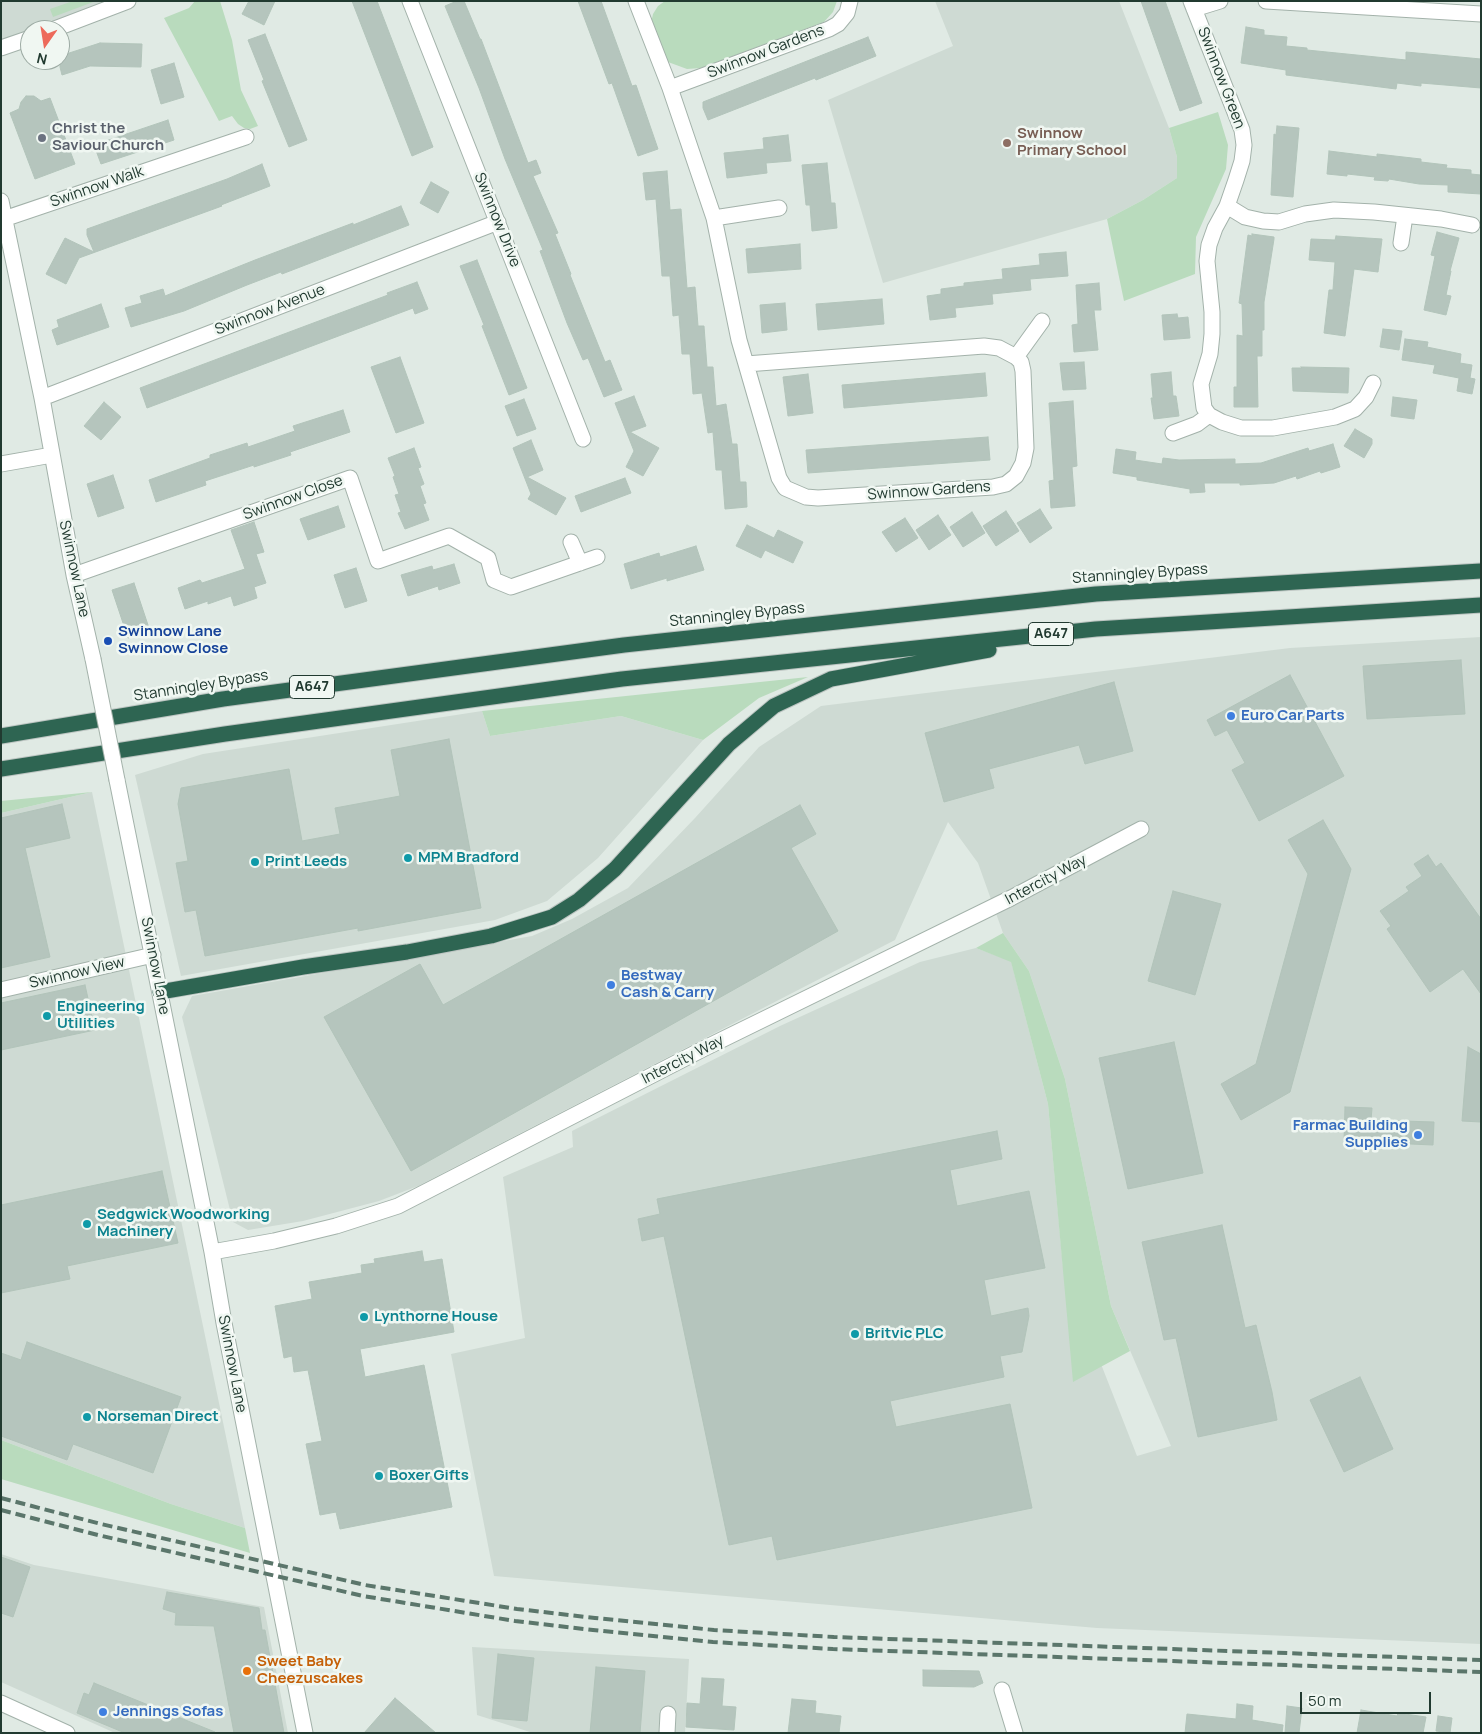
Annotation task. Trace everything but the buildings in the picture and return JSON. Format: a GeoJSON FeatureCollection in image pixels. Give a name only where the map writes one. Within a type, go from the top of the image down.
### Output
{"type":"FeatureCollection","features":[{"type":"Feature","properties":{"kind":"highway","name":"Stanningley Bypass"},"geometry":{"type":"LineString","coordinates":[[1,736],[223,699],[624,645],[1096,594],[1481,571]]}},
{"type":"Feature","properties":{"kind":"highway","name":"A647"},"geometry":{"type":"LineString","coordinates":[[1,769],[225,734],[622,679],[1096,629],[1481,604]]}},
{"type":"Feature","properties":{"kind":"highway"},"geometry":{"type":"LineString","coordinates":[[160,992],[491,936],[552,917],[579,900],[616,869],[729,744],[774,706],[831,680],[1096,629]]}},
{"type":"Feature","properties":{"kind":"street"},"geometry":{"type":"LineString","coordinates":[[70,23],[128,1]]}},
{"type":"Feature","properties":{"kind":"street","name":"Swinnow Drive"},"geometry":{"type":"LineString","coordinates":[[410,1],[583,439]]}},
{"type":"Feature","properties":{"kind":"street","name":"Swinnow Gardens"},"geometry":{"type":"LineString","coordinates":[[636,1],[670,88],[714,218],[728,289],[746,364],[779,478],[785,488],[794,494],[818,498],[993,488],[1006,484],[1016,476],[1023,463],[1026,448],[1022,371],[1021,362],[1016,356]]}},
{"type":"Feature","properties":{"kind":"street","name":"Swinnow Gardens"},"geometry":{"type":"LineString","coordinates":[[670,88],[829,29],[838,24],[847,14],[850,1]]}},
{"type":"Feature","properties":{"kind":"street"},"geometry":{"type":"LineString","coordinates":[[1193,5],[1220,1]]}},
{"type":"Feature","properties":{"kind":"street"},"geometry":{"type":"LineString","coordinates":[[1266,1],[1481,14]]}},
{"type":"Feature","properties":{"kind":"street","name":"Swinnow Green"},"geometry":{"type":"LineString","coordinates":[[1193,5],[1242,130],[1244,145],[1242,161],[1227,206],[1215,228],[1209,245],[1207,261],[1212,312],[1212,334],[1210,354],[1201,384],[1204,408],[1209,415]]}},
{"type":"Feature","properties":{"kind":"street"},"geometry":{"type":"LineString","coordinates":[[1,48],[20,41]]}},
{"type":"Feature","properties":{"kind":"street","name":"Swinnow Walk"},"geometry":{"type":"LineString","coordinates":[[3,219],[246,137]]}},
{"type":"Feature","properties":{"kind":"street","name":"Swinnow Lane"},"geometry":{"type":"LineString","coordinates":[[1,201],[3,219],[42,398],[74,576],[94,659],[212,1252],[224,1323],[305,1733]]}},
{"type":"Feature","properties":{"kind":"street"},"geometry":{"type":"LineString","coordinates":[[1227,206],[1245,216],[1262,221],[1279,222],[1305,214],[1334,210],[1374,212],[1472,225]]}},
{"type":"Feature","properties":{"kind":"street"},"geometry":{"type":"LineString","coordinates":[[714,218],[779,208]]}},
{"type":"Feature","properties":{"kind":"street"},"geometry":{"type":"LineString","coordinates":[[1401,243],[1405,216]]}},
{"type":"Feature","properties":{"kind":"street","name":"Swinnow Avenue"},"geometry":{"type":"LineString","coordinates":[[42,398],[498,222]]}},
{"type":"Feature","properties":{"kind":"street"},"geometry":{"type":"LineString","coordinates":[[746,364],[984,346],[999,348],[1016,356],[1042,321]]}},
{"type":"Feature","properties":{"kind":"street"},"geometry":{"type":"LineString","coordinates":[[1173,433],[1197,424],[1209,415],[1222,422],[1241,428],[1273,428],[1335,418],[1355,409],[1366,397],[1373,383]]}},
{"type":"Feature","properties":{"kind":"street"},"geometry":{"type":"LineString","coordinates":[[1,464],[52,455]]}},
{"type":"Feature","properties":{"kind":"street","name":"Swinnow Close"},"geometry":{"type":"LineString","coordinates":[[74,576],[350,478],[378,561],[449,536],[488,558],[494,580],[511,587],[597,557]]}},
{"type":"Feature","properties":{"kind":"street"},"geometry":{"type":"LineString","coordinates":[[572,542],[580,563]]}},
{"type":"Feature","properties":{"kind":"street","name":"Intercity Way"},"geometry":{"type":"LineString","coordinates":[[212,1252],[274,1241],[336,1226],[398,1206],[703,1049],[1011,898],[1141,829]]}},
{"type":"Feature","properties":{"kind":"street","name":"Swinnow View"},"geometry":{"type":"LineString","coordinates":[[1,990],[153,955]]}},
{"type":"Feature","properties":{"kind":"street"},"geometry":{"type":"LineString","coordinates":[[1002,1690],[1015,1733]]}},
{"type":"Feature","properties":{"kind":"street"},"geometry":{"type":"LineString","coordinates":[[1,1703],[67,1733]]}},
{"type":"Feature","properties":{"kind":"street"},"geometry":{"type":"LineString","coordinates":[[667,1733],[668,1714]]}},
{"type":"Feature","properties":{"kind":"shaded area"},"geometry":{"type":"Polygon","coordinates":[[[1,1],[128,1],[70,23],[70,20],[20,20],[20,41],[1,48],[1,1]]]}},
{"type":"Feature","properties":{"kind":"shaded area","name":"Swinnow Primary School"},"geometry":{"type":"Polygon","coordinates":[[[935,1],[1119,1],[1169,128],[1177,157],[1177,178],[1143,200],[1107,219],[883,283],[828,100],[953,46],[935,1]]]}},
{"type":"Feature","properties":{"kind":"shaded area"},"geometry":{"type":"Polygon","coordinates":[[[1481,637],[1481,1644],[1097,1628],[494,1576],[451,1354],[525,1338],[503,1177],[573,1147],[572,1131],[780,1026],[920,962],[976,948],[1011,961],[1048,1104],[1063,1267],[1137,1456],[1171,1446],[1111,1306],[1065,1079],[1029,971],[1003,933],[978,863],[948,822],[895,940],[418,1186],[379,1201],[303,1221],[248,1230],[233,1222],[182,1017],[192,996],[532,936],[572,919],[628,888],[759,747],[821,706],[1290,648],[1481,637]]]}},
{"type":"Feature","properties":{"kind":"shaded area"},"geometry":{"type":"Polygon","coordinates":[[[482,711],[490,736],[621,716],[703,740],[598,858],[547,901],[495,920],[181,976],[135,775],[203,754],[482,711]]]}},
{"type":"Feature","properties":{"kind":"shaded area"},"geometry":{"type":"Polygon","coordinates":[[[92,792],[245,1528],[171,1504],[1,1440],[1,813],[92,792]]]}},
{"type":"Feature","properties":{"kind":"shaded area"},"geometry":{"type":"Polygon","coordinates":[[[1,1554],[34,1565],[264,1607],[288,1733],[115,1733],[1,1682],[1,1554]]]}},
{"type":"Feature","properties":{"kind":"shaded area"},"geometry":{"type":"Polygon","coordinates":[[[472,1647],[689,1659],[685,1733],[533,1733],[477,1715],[472,1647]]]}},
{"type":"Feature","properties":{"kind":"green space"},"geometry":{"type":"Polygon","coordinates":[[[73,1],[96,1],[53,17],[50,9],[73,1]]]}},
{"type":"Feature","properties":{"kind":"green space"},"geometry":{"type":"Polygon","coordinates":[[[195,1],[220,1],[232,40],[241,90],[258,126],[250,129],[244,128],[232,116],[219,121],[164,18],[189,8],[195,1]]]}},
{"type":"Feature","properties":{"kind":"green space"},"geometry":{"type":"Polygon","coordinates":[[[665,1],[837,1],[833,12],[824,22],[701,68],[687,69],[668,62],[651,23],[653,14],[658,6],[665,1]]]}},
{"type":"Feature","properties":{"kind":"green space"},"geometry":{"type":"Polygon","coordinates":[[[1218,112],[1228,145],[1226,169],[1196,237],[1195,274],[1124,301],[1107,219],[1143,200],[1177,178],[1177,157],[1169,128],[1218,112]]]}},
{"type":"Feature","properties":{"kind":"green space"},"geometry":{"type":"Polygon","coordinates":[[[808,677],[759,698],[703,740],[621,716],[490,736],[482,711],[808,677]]]}},
{"type":"Feature","properties":{"kind":"green space"},"geometry":{"type":"Polygon","coordinates":[[[92,792],[1,813],[1,801],[92,792]]]}},
{"type":"Feature","properties":{"kind":"green space"},"geometry":{"type":"Polygon","coordinates":[[[1003,933],[1029,971],[1065,1079],[1111,1306],[1130,1351],[1073,1382],[1048,1104],[1011,962],[976,948],[1003,933]]]}},
{"type":"Feature","properties":{"kind":"green space"},"geometry":{"type":"Polygon","coordinates":[[[1,1440],[171,1504],[245,1528],[250,1553],[1,1479],[1,1440]]]}},
{"type":"Feature","properties":{"kind":"railway"},"geometry":{"type":"LineString","coordinates":[[1,1498],[101,1524],[365,1585],[517,1609],[595,1618],[714,1630],[834,1637],[1481,1660]]}},
{"type":"Feature","properties":{"kind":"railway"},"geometry":{"type":"LineString","coordinates":[[1,1510],[98,1535],[363,1596],[515,1621],[593,1630],[713,1642],[833,1649],[1481,1672]]}},
{"type":"Feature","properties":{"kind":"place","name":"Christ the Saviour Church"},"geometry":{"type":"Point","coordinates":[42,138]}},
{"type":"Feature","properties":{"kind":"place","name":"Swinnow Primary School"},"geometry":{"type":"Point","coordinates":[1007,143]}},
{"type":"Feature","properties":{"kind":"place","name":"Swinnow Lane Swinnow Close"},"geometry":{"type":"Point","coordinates":[108,641]}},
{"type":"Feature","properties":{"kind":"place","name":"Euro Car Parts"},"geometry":{"type":"Point","coordinates":[1231,716]}},
{"type":"Feature","properties":{"kind":"place","name":"MPM Bradford"},"geometry":{"type":"Point","coordinates":[408,858]}},
{"type":"Feature","properties":{"kind":"place","name":"Print Leeds"},"geometry":{"type":"Point","coordinates":[255,862]}},
{"type":"Feature","properties":{"kind":"place","name":"Bestway Cash & Carry"},"geometry":{"type":"Point","coordinates":[611,985]}},
{"type":"Feature","properties":{"kind":"place","name":"Engineering Utilities"},"geometry":{"type":"Point","coordinates":[47,1016]}},
{"type":"Feature","properties":{"kind":"place","name":"Farmac Building Supplies"},"geometry":{"type":"Point","coordinates":[1418,1135]}},
{"type":"Feature","properties":{"kind":"place","name":"Sedgwick Woodworking Machinery"},"geometry":{"type":"Point","coordinates":[87,1224]}},
{"type":"Feature","properties":{"kind":"place","name":"Lynthorne House"},"geometry":{"type":"Point","coordinates":[364,1317]}},
{"type":"Feature","properties":{"kind":"place","name":"Britvic PLC"},"geometry":{"type":"Point","coordinates":[855,1334]}},
{"type":"Feature","properties":{"kind":"place","name":"Norseman Direct"},"geometry":{"type":"Point","coordinates":[87,1417]}},
{"type":"Feature","properties":{"kind":"place","name":"Boxer Gifts"},"geometry":{"type":"Point","coordinates":[379,1476]}},
{"type":"Feature","properties":{"kind":"place","name":"Sweet Baby Cheezuscakes"},"geometry":{"type":"Point","coordinates":[247,1671]}},
{"type":"Feature","properties":{"kind":"place","name":"Jennings Sofas"},"geometry":{"type":"Point","coordinates":[103,1712]}}]}
